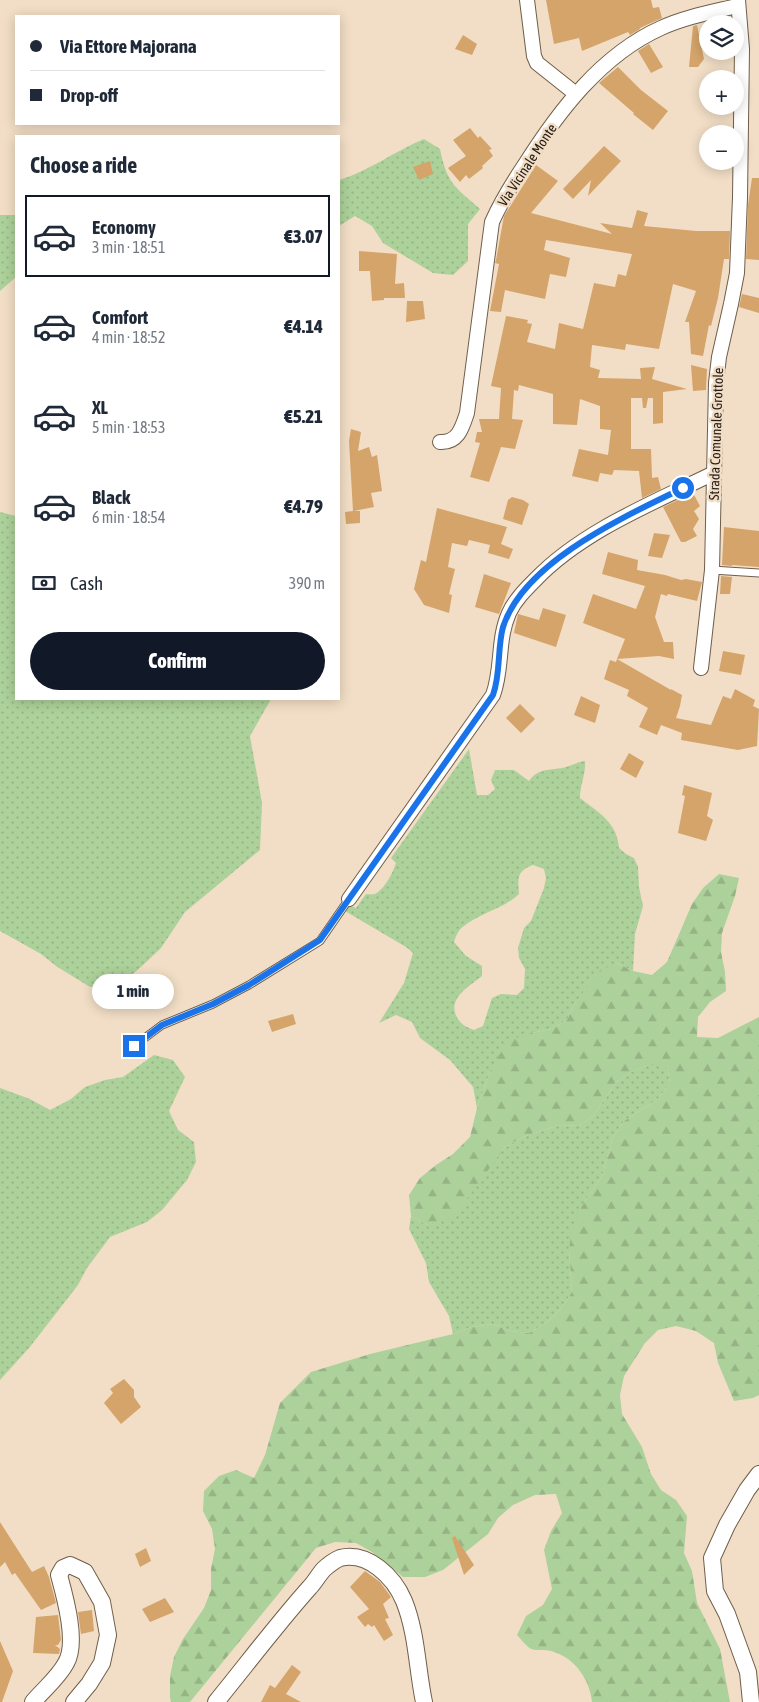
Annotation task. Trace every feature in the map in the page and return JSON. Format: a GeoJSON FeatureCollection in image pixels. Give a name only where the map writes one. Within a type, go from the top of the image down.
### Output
{"type":"FeatureCollection","features":[{"type":"Feature","properties":{"kind":"street"},"geometry":{"type":"LineString","coordinates":[[528,0],[536,63],[576,94]]}},
{"type":"Feature","properties":{"kind":"street","name":"Via Vicinale Monte"},"geometry":{"type":"LineString","coordinates":[[440,442],[447,442],[456,437],[467,413],[492,222],[503,198],[535,148],[576,94],[619,54],[661,28],[738,3]]}},
{"type":"Feature","properties":{"kind":"street","name":"Strada Comunale Grottole"},"geometry":{"type":"LineString","coordinates":[[701,668],[712,570],[718,357],[737,273],[742,49],[738,3]]}},
{"type":"Feature","properties":{"kind":"street"},"geometry":{"type":"LineString","coordinates":[[349,899],[493,695],[497,684],[503,628],[517,599],[546,568],[564,553],[623,518],[714,473]]}},
{"type":"Feature","properties":{"kind":"street"},"geometry":{"type":"LineString","coordinates":[[751,1702],[748,1672],[727,1614],[715,1591],[712,1558],[727,1525],[747,1490],[759,1474]]}},
{"type":"Feature","properties":{"kind":"street"},"geometry":{"type":"LineString","coordinates":[[216,1702],[296,1603],[313,1585],[324,1569],[339,1558],[360,1558],[375,1565],[388,1577],[403,1598],[411,1620],[424,1702]]}},
{"type":"Feature","properties":{"kind":"street"},"geometry":{"type":"LineString","coordinates":[[33,1702],[58,1676],[68,1661],[71,1639],[66,1601],[59,1575],[64,1568],[70,1565],[85,1572],[102,1602],[108,1636],[102,1663],[90,1684],[74,1702]]}},
{"type":"Feature","properties":{"kind":"lane"},"geometry":{"type":"LineString","coordinates":[[712,570],[759,573]]}},
{"type":"Feature","properties":{"kind":"lane"},"geometry":{"type":"LineString","coordinates":[[134,1046],[162,1025],[213,1004],[249,985],[315,944],[325,935],[349,899]]}},
{"type":"Feature","properties":{"kind":"green space"},"geometry":{"type":"Polygon","coordinates":[[[424,139],[440,149],[446,170],[453,184],[480,209],[468,224],[468,261],[453,275],[433,273],[383,243],[372,226],[355,216],[340,225],[340,180],[424,139]]]}},
{"type":"Feature","properties":{"kind":"green space"},"geometry":{"type":"Polygon","coordinates":[[[0,215],[15,215],[15,278],[0,291],[0,215]]]}},
{"type":"Feature","properties":{"kind":"green space"},"geometry":{"type":"Polygon","coordinates":[[[0,512],[15,516],[15,700],[270,700],[250,736],[262,803],[260,850],[185,912],[161,948],[127,979],[109,986],[90,987],[56,966],[41,954],[0,931],[0,512]]]}},
{"type":"Feature","properties":{"kind":"green space"},"geometry":{"type":"Polygon","coordinates":[[[469,749],[477,795],[488,795],[495,789],[491,780],[495,770],[514,770],[529,781],[541,771],[566,767],[585,761],[580,798],[606,819],[615,831],[619,848],[634,858],[638,867],[639,887],[643,906],[635,934],[633,971],[617,963],[575,1003],[567,1020],[551,1029],[531,1033],[490,1072],[477,1108],[473,1087],[450,1060],[420,1038],[412,1022],[396,1015],[379,1023],[404,983],[413,953],[345,911],[349,905],[356,908],[366,894],[379,892],[391,875],[396,863],[391,858],[469,749]],[[533,865],[527,867],[519,876],[519,894],[506,904],[470,922],[456,935],[454,942],[466,956],[482,966],[482,976],[461,994],[455,1005],[458,1019],[469,1028],[474,1030],[483,1026],[492,998],[501,994],[517,995],[524,988],[525,969],[519,958],[518,948],[524,928],[531,921],[544,888],[546,878],[544,869],[533,865]]]}},
{"type":"Feature","properties":{"kind":"green space"},"geometry":{"type":"Polygon","coordinates":[[[719,874],[739,878],[722,933],[721,952],[726,991],[710,1002],[698,1017],[697,1037],[718,1038],[759,1017],[759,1395],[753,1398],[734,1401],[718,1363],[714,1343],[696,1331],[676,1326],[658,1330],[645,1343],[624,1376],[620,1395],[622,1414],[642,1447],[651,1474],[661,1490],[676,1500],[687,1516],[684,1553],[692,1571],[697,1603],[720,1649],[730,1702],[592,1702],[588,1685],[574,1664],[567,1658],[551,1651],[531,1649],[517,1635],[526,1616],[543,1605],[552,1589],[544,1550],[551,1531],[562,1513],[556,1494],[535,1495],[513,1505],[498,1518],[488,1534],[443,1570],[425,1577],[403,1577],[372,1552],[356,1543],[335,1542],[316,1548],[190,1702],[171,1702],[170,1676],[174,1657],[183,1639],[204,1608],[211,1590],[211,1569],[215,1549],[212,1529],[203,1511],[204,1491],[219,1476],[236,1470],[254,1478],[265,1455],[280,1403],[311,1372],[370,1354],[453,1334],[471,1327],[493,1324],[510,1331],[529,1333],[547,1322],[561,1309],[572,1292],[569,1250],[572,1228],[580,1209],[602,1176],[613,1137],[624,1121],[657,1100],[670,1084],[667,1065],[649,1065],[631,1072],[616,1082],[594,1115],[579,1126],[559,1125],[523,1137],[505,1147],[461,1207],[446,1220],[428,1225],[411,1216],[409,1195],[420,1178],[453,1154],[470,1137],[477,1108],[490,1072],[499,1055],[511,1040],[551,1029],[567,1020],[575,1003],[599,971],[617,963],[633,971],[652,975],[667,962],[692,904],[703,888],[719,874]]]}},
{"type":"Feature","properties":{"kind":"green space"},"geometry":{"type":"Polygon","coordinates":[[[154,1055],[173,1060],[185,1077],[169,1111],[178,1130],[194,1142],[196,1162],[187,1180],[162,1210],[147,1222],[110,1237],[87,1268],[78,1285],[29,1348],[0,1380],[0,1088],[30,1099],[50,1110],[71,1099],[85,1087],[105,1080],[123,1077],[154,1055]]]}},
{"type":"Feature","properties":{"kind":"green space"},"geometry":{"type":"Polygon","coordinates":[[[649,1065],[667,1065],[670,1084],[657,1100],[624,1121],[613,1137],[602,1176],[580,1209],[569,1250],[572,1292],[561,1309],[547,1322],[529,1333],[510,1331],[493,1324],[471,1327],[453,1334],[449,1316],[429,1282],[426,1263],[409,1229],[411,1216],[428,1225],[494,1161],[505,1147],[523,1137],[559,1125],[579,1126],[594,1115],[616,1082],[631,1072],[649,1065]]]}},
{"type":"Feature","properties":{"kind":"building"},"geometry":{"type":"Polygon","coordinates":[[[546,0],[651,0],[653,8],[659,7],[662,18],[630,35],[628,32],[582,51],[579,38],[554,44],[546,0]]]}},
{"type":"Feature","properties":{"kind":"building"},"geometry":{"type":"Polygon","coordinates":[[[697,25],[699,60],[703,60],[698,67],[689,67],[693,26],[697,25]]]}},
{"type":"Feature","properties":{"kind":"building"},"geometry":{"type":"Polygon","coordinates":[[[463,35],[477,44],[472,55],[455,49],[463,35]]]}},
{"type":"Feature","properties":{"kind":"building"},"geometry":{"type":"Polygon","coordinates":[[[649,44],[663,67],[651,73],[638,51],[649,44]]]}},
{"type":"Feature","properties":{"kind":"building"},"geometry":{"type":"Polygon","coordinates":[[[618,67],[641,90],[668,111],[653,130],[599,83],[618,67]]]}},
{"type":"Feature","properties":{"kind":"building"},"geometry":{"type":"Polygon","coordinates":[[[470,128],[478,138],[480,136],[492,149],[489,150],[493,156],[482,166],[483,168],[469,179],[466,175],[460,182],[448,168],[466,156],[453,140],[470,128]]]}},
{"type":"Feature","properties":{"kind":"building"},"geometry":{"type":"Polygon","coordinates":[[[604,146],[621,161],[588,196],[591,180],[573,199],[563,189],[604,146]]]}},
{"type":"Feature","properties":{"kind":"building"},"geometry":{"type":"Polygon","coordinates":[[[430,161],[433,174],[419,180],[413,167],[430,161]]]}},
{"type":"Feature","properties":{"kind":"building"},"geometry":{"type":"Polygon","coordinates":[[[536,165],[558,181],[531,213],[612,234],[600,223],[632,228],[637,210],[648,213],[644,226],[696,231],[730,231],[729,259],[724,259],[718,298],[711,326],[709,325],[703,356],[691,354],[689,322],[685,322],[696,291],[673,284],[659,349],[626,344],[625,350],[592,345],[590,367],[600,370],[598,378],[641,379],[640,368],[655,367],[652,379],[687,389],[663,392],[663,423],[653,424],[653,398],[648,398],[646,408],[643,408],[642,398],[631,398],[631,449],[651,449],[652,478],[658,477],[661,489],[642,498],[639,471],[614,470],[612,475],[600,473],[598,482],[572,476],[579,449],[608,455],[611,430],[600,429],[600,406],[580,399],[577,425],[553,424],[553,394],[519,385],[518,391],[514,390],[512,419],[523,420],[515,449],[501,447],[489,482],[470,477],[480,443],[475,442],[477,432],[482,432],[479,419],[499,419],[501,388],[491,386],[506,316],[528,320],[527,323],[532,324],[527,342],[555,349],[559,323],[583,329],[594,283],[615,287],[618,274],[626,276],[632,254],[546,240],[544,250],[570,258],[566,277],[550,274],[545,299],[505,290],[501,312],[490,311],[499,264],[495,263],[504,216],[536,165]]]}},
{"type":"Feature","properties":{"kind":"building"},"geometry":{"type":"Polygon","coordinates":[[[752,178],[759,178],[759,260],[746,259],[748,205],[752,178]]]}},
{"type":"Feature","properties":{"kind":"building"},"geometry":{"type":"Polygon","coordinates":[[[359,251],[397,254],[395,284],[404,283],[405,298],[384,298],[384,300],[372,301],[370,271],[359,271],[359,251]]]}},
{"type":"Feature","properties":{"kind":"building"},"geometry":{"type":"Polygon","coordinates":[[[742,294],[759,298],[759,313],[739,307],[742,294]]]}},
{"type":"Feature","properties":{"kind":"building"},"geometry":{"type":"Polygon","coordinates":[[[407,301],[423,301],[425,319],[406,322],[407,301]]]}},
{"type":"Feature","properties":{"kind":"building"},"geometry":{"type":"Polygon","coordinates":[[[691,365],[707,369],[706,390],[693,391],[691,365]]]}},
{"type":"Feature","properties":{"kind":"building"},"geometry":{"type":"Polygon","coordinates":[[[351,429],[361,432],[358,451],[369,447],[372,457],[377,455],[382,491],[371,493],[374,507],[354,511],[360,511],[360,523],[346,524],[345,512],[353,511],[349,441],[351,429]]]}},
{"type":"Feature","properties":{"kind":"building"},"geometry":{"type":"Polygon","coordinates":[[[693,493],[700,506],[694,511],[699,519],[693,529],[697,536],[681,542],[663,507],[693,493]]]}},
{"type":"Feature","properties":{"kind":"building"},"geometry":{"type":"Polygon","coordinates":[[[512,497],[529,504],[522,525],[503,519],[508,500],[512,497]]]}},
{"type":"Feature","properties":{"kind":"building"},"geometry":{"type":"Polygon","coordinates":[[[437,508],[507,527],[501,544],[513,549],[509,559],[488,553],[490,545],[469,540],[467,546],[452,543],[448,567],[455,569],[449,594],[452,595],[449,613],[424,605],[414,589],[421,560],[426,562],[437,508]]]}},
{"type":"Feature","properties":{"kind":"building"},"geometry":{"type":"Polygon","coordinates":[[[724,527],[759,531],[759,567],[722,565],[724,527]]]}},
{"type":"Feature","properties":{"kind":"building"},"geometry":{"type":"Polygon","coordinates":[[[654,533],[670,535],[662,558],[648,556],[654,533]]]}},
{"type":"Feature","properties":{"kind":"building"},"geometry":{"type":"Polygon","coordinates":[[[608,552],[638,560],[637,570],[681,580],[702,582],[697,601],[661,594],[655,617],[664,642],[673,642],[674,659],[659,656],[617,659],[625,639],[583,623],[593,594],[636,609],[645,586],[602,574],[608,552]]]}},
{"type":"Feature","properties":{"kind":"building"},"geometry":{"type":"Polygon","coordinates":[[[484,574],[511,583],[499,614],[475,607],[484,574]]]}},
{"type":"Feature","properties":{"kind":"building"},"geometry":{"type":"Polygon","coordinates":[[[721,576],[732,577],[730,594],[720,594],[721,576]]]}},
{"type":"Feature","properties":{"kind":"building"},"geometry":{"type":"Polygon","coordinates":[[[543,608],[566,615],[556,647],[514,633],[518,614],[539,620],[543,608]]]}},
{"type":"Feature","properties":{"kind":"building"},"geometry":{"type":"Polygon","coordinates":[[[723,651],[745,655],[741,675],[719,671],[723,651]]]}},
{"type":"Feature","properties":{"kind":"building"},"geometry":{"type":"Polygon","coordinates":[[[617,659],[682,695],[676,718],[711,725],[723,696],[731,699],[735,689],[755,700],[753,706],[759,709],[757,746],[738,750],[681,740],[682,733],[661,725],[657,735],[639,727],[648,708],[627,696],[629,690],[604,679],[610,660],[616,662],[617,659]]]}},
{"type":"Feature","properties":{"kind":"building"},"geometry":{"type":"Polygon","coordinates":[[[581,696],[600,705],[595,723],[574,715],[581,696]]]}},
{"type":"Feature","properties":{"kind":"building"},"geometry":{"type":"Polygon","coordinates":[[[520,704],[535,719],[521,733],[506,718],[520,704]]]}},
{"type":"Feature","properties":{"kind":"building"},"geometry":{"type":"Polygon","coordinates":[[[629,753],[644,762],[636,778],[620,769],[629,753]]]}},
{"type":"Feature","properties":{"kind":"building"},"geometry":{"type":"Polygon","coordinates":[[[684,785],[712,793],[707,816],[713,820],[706,841],[678,833],[685,796],[682,795],[684,785]]]}},
{"type":"Feature","properties":{"kind":"building"},"geometry":{"type":"Polygon","coordinates":[[[293,1014],[296,1024],[272,1032],[268,1021],[293,1014]]]}},
{"type":"Feature","properties":{"kind":"building"},"geometry":{"type":"Polygon","coordinates":[[[124,1379],[134,1390],[134,1397],[141,1407],[121,1424],[104,1403],[113,1393],[110,1389],[124,1379]]]}},
{"type":"Feature","properties":{"kind":"building"},"geometry":{"type":"Polygon","coordinates":[[[0,1522],[32,1572],[44,1566],[56,1603],[41,1610],[15,1573],[12,1575],[5,1562],[0,1567],[0,1522]]]}},
{"type":"Feature","properties":{"kind":"building"},"geometry":{"type":"Polygon","coordinates":[[[455,1536],[474,1565],[464,1575],[452,1538],[455,1536]]]}},
{"type":"Feature","properties":{"kind":"building"},"geometry":{"type":"Polygon","coordinates":[[[146,1548],[151,1561],[140,1567],[135,1554],[146,1548]]]}},
{"type":"Feature","properties":{"kind":"building"},"geometry":{"type":"Polygon","coordinates":[[[365,1571],[380,1582],[391,1597],[383,1604],[389,1618],[385,1619],[393,1635],[384,1641],[374,1625],[372,1627],[368,1624],[365,1627],[357,1617],[369,1609],[350,1587],[365,1571]]]}},
{"type":"Feature","properties":{"kind":"building"},"geometry":{"type":"Polygon","coordinates":[[[165,1598],[174,1612],[150,1622],[142,1609],[165,1598]]]}},
{"type":"Feature","properties":{"kind":"building"},"geometry":{"type":"Polygon","coordinates":[[[92,1610],[94,1631],[81,1634],[78,1612],[92,1610]]]}},
{"type":"Feature","properties":{"kind":"building"},"geometry":{"type":"Polygon","coordinates":[[[58,1615],[61,1640],[58,1645],[55,1645],[60,1649],[59,1654],[33,1653],[36,1617],[58,1615]]]}},
{"type":"Feature","properties":{"kind":"building"},"geometry":{"type":"Polygon","coordinates":[[[0,1641],[13,1671],[2,1702],[0,1702],[0,1641]]]}},
{"type":"Feature","properties":{"kind":"building"},"geometry":{"type":"Polygon","coordinates":[[[292,1665],[301,1672],[286,1694],[301,1702],[261,1702],[270,1685],[275,1688],[292,1665]]]}},
{"type":"Feature","properties":{"kind":"route"},"geometry":{"type":"LineString","coordinates":[[134,1046],[162,1025],[213,1004],[249,985],[309,948],[325,935],[493,695],[499,673],[503,628],[517,599],[546,568],[564,553],[623,518],[683,488]]}}]}
